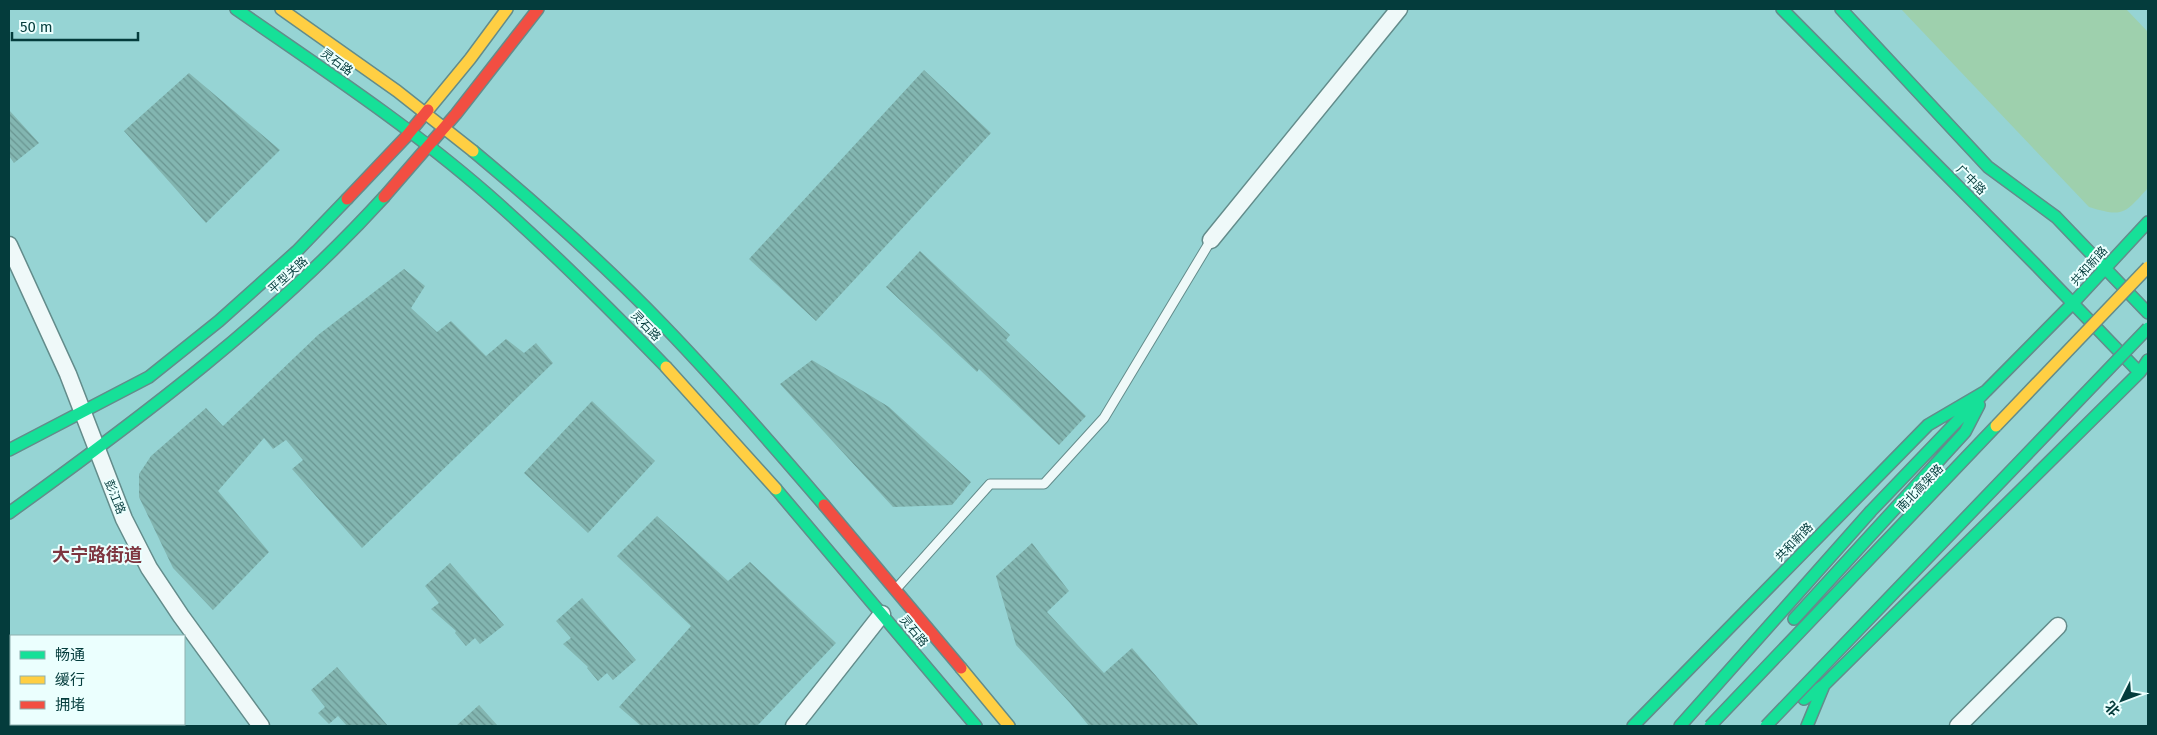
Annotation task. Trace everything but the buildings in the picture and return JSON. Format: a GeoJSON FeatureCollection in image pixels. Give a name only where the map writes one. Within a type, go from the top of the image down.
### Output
{"type":"FeatureCollection","features":[{"type":"Feature","properties":{"kind":"main road","name":"灵石路"},"geometry":{"type":"LineString","coordinates":[[236,9],[275,34],[410,133],[485,192],[598,297],[701,404],[791,505],[976,726]]}},
{"type":"Feature","properties":{"kind":"main road","name":"灵石路"},"geometry":{"type":"LineString","coordinates":[[281,9],[426,113],[506,177],[617,280],[710,375],[795,470],[1009,726]]}},
{"type":"Feature","properties":{"kind":"main road","name":"平型关路"},"geometry":{"type":"LineString","coordinates":[[9,450],[149,377],[219,321],[297,251],[410,133],[470,59],[507,9]]}},
{"type":"Feature","properties":{"kind":"main road","name":"平型关路"},"geometry":{"type":"LineString","coordinates":[[9,514],[96,450],[246,332],[322,264],[429,148],[485,81],[538,9]]}},
{"type":"Feature","properties":{"kind":"main road","name":"广中路"},"geometry":{"type":"LineString","coordinates":[[1782,9],[2144,376]]}},
{"type":"Feature","properties":{"kind":"main road","name":"广中路"},"geometry":{"type":"LineString","coordinates":[[1841,9],[1988,167],[2056,217],[2148,313]]}},
{"type":"Feature","properties":{"kind":"main road","name":"共和新路"},"geometry":{"type":"LineString","coordinates":[[1633,726],[1928,425],[1986,391],[2073,303],[2148,222]]}},
{"type":"Feature","properties":{"kind":"main road","name":"南北高架路"},"geometry":{"type":"LineString","coordinates":[[1710,726],[2148,267]]}},
{"type":"Feature","properties":{"kind":"main road"},"geometry":{"type":"LineString","coordinates":[[1766,726],[2148,328]]}},
{"type":"Feature","properties":{"kind":"main road"},"geometry":{"type":"LineString","coordinates":[[1799,711],[2144,376],[2148,360]]}},
{"type":"Feature","properties":{"kind":"main road","name":"共和新路"},"geometry":{"type":"LineString","coordinates":[[1784,630],[1966,432],[1986,391]]}},
{"type":"Feature","properties":{"kind":"main road"},"geometry":{"type":"LineString","coordinates":[[1680,726],[1871,511],[1986,391]]}},
{"type":"Feature","properties":{"kind":"main road"},"geometry":{"type":"LineString","coordinates":[[1694,726],[1750,667]]}},
{"type":"Feature","properties":{"kind":"main road"},"geometry":{"type":"LineString","coordinates":[[1766,726],[1824,685]]}},
{"type":"Feature","properties":{"kind":"main road"},"geometry":{"type":"LineString","coordinates":[[1807,726],[1824,685]]}},
{"type":"Feature","properties":{"kind":"street"},"geometry":{"type":"LineString","coordinates":[[1211,240],[1400,9]]}},
{"type":"Feature","properties":{"kind":"street","name":"彭江路"},"geometry":{"type":"LineString","coordinates":[[9,245],[68,374],[124,519],[149,568],[180,616],[261,726]]}},
{"type":"Feature","properties":{"kind":"street"},"geometry":{"type":"LineString","coordinates":[[794,726],[882,614]]}},
{"type":"Feature","properties":{"kind":"street"},"geometry":{"type":"LineString","coordinates":[[1958,726],[2058,626]]}},
{"type":"Feature","properties":{"kind":"lane"},"geometry":{"type":"LineString","coordinates":[[895,590],[990,484],[1044,484],[1104,418],[1211,240]]}},
{"type":"Feature","properties":{"kind":"green space"},"geometry":{"type":"Polygon","coordinates":[[[1901,9],[2126,9],[2148,32],[2148,188],[2134,203],[2123,211],[2110,212],[2089,207],[1901,9]]]}},
{"type":"Feature","properties":{"kind":"traffic: fast"},"geometry":{"type":"LineString","coordinates":[[236,9],[364,98],[456,168],[555,256],[666,367]]}},
{"type":"Feature","properties":{"kind":"traffic: fast"},"geometry":{"type":"LineString","coordinates":[[1782,9],[2035,264],[2138,371]]}},
{"type":"Feature","properties":{"kind":"traffic: fast"},"geometry":{"type":"LineString","coordinates":[[1841,9],[1988,167],[2056,217],[2148,313]]}},
{"type":"Feature","properties":{"kind":"traffic: fast"},"geometry":{"type":"LineString","coordinates":[[473,151],[570,235],[640,302],[725,391],[824,505]]}},
{"type":"Feature","properties":{"kind":"traffic: fast"},"geometry":{"type":"LineString","coordinates":[[9,513],[205,365],[297,284],[384,197]]}},
{"type":"Feature","properties":{"kind":"traffic: fast"},"geometry":{"type":"LineString","coordinates":[[9,450],[149,377],[219,321],[297,251],[347,199]]}},
{"type":"Feature","properties":{"kind":"traffic: fast"},"geometry":{"type":"LineString","coordinates":[[1633,726],[1928,425],[1986,391],[2073,303],[2148,222]]}},
{"type":"Feature","properties":{"kind":"traffic: fast"},"geometry":{"type":"LineString","coordinates":[[1766,726],[2148,328]]}},
{"type":"Feature","properties":{"kind":"traffic: fast"},"geometry":{"type":"LineString","coordinates":[[1804,699],[1824,685],[2140,372],[2148,360]]}},
{"type":"Feature","properties":{"kind":"traffic: fast"},"geometry":{"type":"LineString","coordinates":[[1680,726],[1871,511],[1986,391]]}},
{"type":"Feature","properties":{"kind":"traffic: fast"},"geometry":{"type":"LineString","coordinates":[[1794,619],[1965,432],[1979,405]]}},
{"type":"Feature","properties":{"kind":"traffic: fast"},"geometry":{"type":"LineString","coordinates":[[1710,726],[1996,426]]}},
{"type":"Feature","properties":{"kind":"traffic: fast"},"geometry":{"type":"LineString","coordinates":[[776,489],[976,726]]}},
{"type":"Feature","properties":{"kind":"traffic: fast"},"geometry":{"type":"LineString","coordinates":[[1807,726],[1824,685]]}},
{"type":"Feature","properties":{"kind":"traffic: slow"},"geometry":{"type":"LineString","coordinates":[[281,9],[397,91],[473,151]]}},
{"type":"Feature","properties":{"kind":"traffic: slow"},"geometry":{"type":"LineString","coordinates":[[428,110],[470,59],[507,9]]}},
{"type":"Feature","properties":{"kind":"traffic: slow"},"geometry":{"type":"LineString","coordinates":[[1996,426],[2148,267]]}},
{"type":"Feature","properties":{"kind":"traffic: slow"},"geometry":{"type":"LineString","coordinates":[[666,367],[776,489]]}},
{"type":"Feature","properties":{"kind":"traffic: slow"},"geometry":{"type":"LineString","coordinates":[[961,668],[1009,726]]}},
{"type":"Feature","properties":{"kind":"traffic: jam"},"geometry":{"type":"LineString","coordinates":[[384,197],[456,114],[538,9]]}},
{"type":"Feature","properties":{"kind":"traffic: jam"},"geometry":{"type":"LineString","coordinates":[[347,199],[405,138],[428,110]]}},
{"type":"Feature","properties":{"kind":"traffic: jam"},"geometry":{"type":"LineString","coordinates":[[824,505],[961,668]]}},
{"type":"Feature","properties":{"kind":"district","name":"大宁路街道"},"geometry":{"type":"Point","coordinates":[97,555]}}]}
